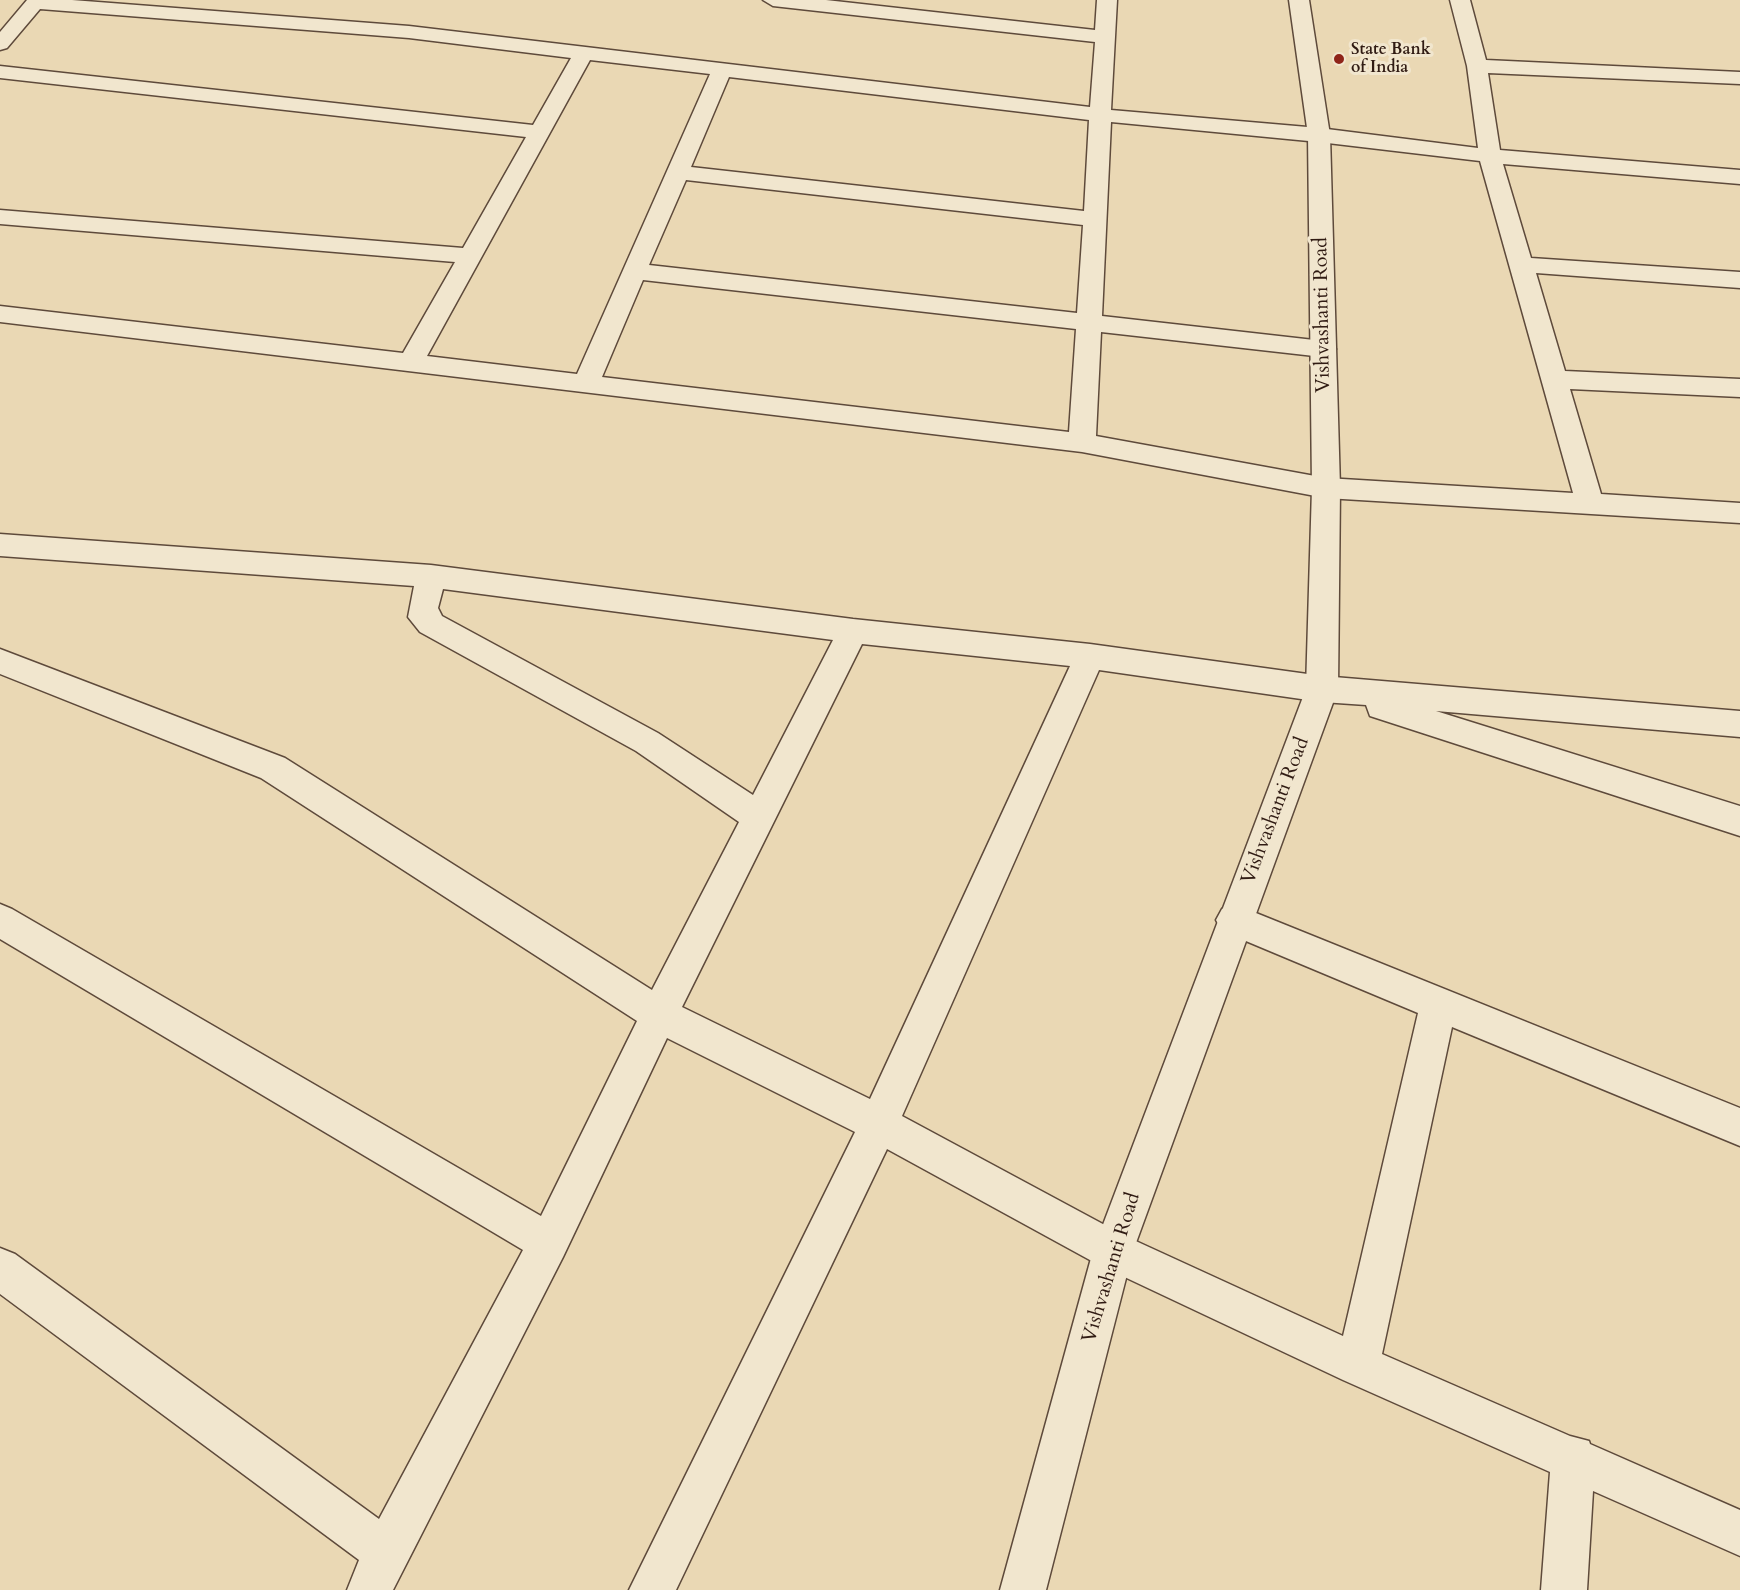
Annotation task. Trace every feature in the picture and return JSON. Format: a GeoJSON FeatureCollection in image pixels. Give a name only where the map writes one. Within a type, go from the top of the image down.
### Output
{"type":"FeatureCollection","features":[{"type":"Feature","properties":{"kind":"street"},"geometry":{"type":"LineString","coordinates":[[773,0],[1105,37]]}},
{"type":"Feature","properties":{"kind":"street"},"geometry":{"type":"LineString","coordinates":[[1082,443],[1107,0]]}},
{"type":"Feature","properties":{"kind":"street","name":"Vishvashanti Road"},"geometry":{"type":"LineString","coordinates":[[1023,1590],[1113,1251],[1234,920],[1322,689],[1326,488],[1319,135],[1299,0]]}},
{"type":"Feature","properties":{"kind":"street"},"geometry":{"type":"LineString","coordinates":[[1460,0],[1477,66],[1490,156],[1590,503]]}},
{"type":"Feature","properties":{"kind":"street"},"geometry":{"type":"LineString","coordinates":[[0,44],[37,2],[409,32],[1100,116],[1319,135],[1490,156],[1740,177]]}},
{"type":"Feature","properties":{"kind":"street"},"geometry":{"type":"LineString","coordinates":[[410,363],[584,53]]}},
{"type":"Feature","properties":{"kind":"street"},"geometry":{"type":"LineString","coordinates":[[1477,66],[1740,78]]}},
{"type":"Feature","properties":{"kind":"street"},"geometry":{"type":"LineString","coordinates":[[586,383],[722,70]]}},
{"type":"Feature","properties":{"kind":"street"},"geometry":{"type":"LineString","coordinates":[[0,72],[539,132]]}},
{"type":"Feature","properties":{"kind":"street"},"geometry":{"type":"LineString","coordinates":[[677,172],[1094,219]]}},
{"type":"Feature","properties":{"kind":"street"},"geometry":{"type":"LineString","coordinates":[[0,217],[469,256]]}},
{"type":"Feature","properties":{"kind":"street"},"geometry":{"type":"LineString","coordinates":[[1522,265],[1740,280]]}},
{"type":"Feature","properties":{"kind":"street"},"geometry":{"type":"LineString","coordinates":[[633,271],[1323,349]]}},
{"type":"Feature","properties":{"kind":"street"},"geometry":{"type":"LineString","coordinates":[[0,314],[1082,443],[1326,488],[1740,513]]}},
{"type":"Feature","properties":{"kind":"street"},"geometry":{"type":"LineString","coordinates":[[1554,379],[1740,388]]}},
{"type":"Feature","properties":{"kind":"street"},"geometry":{"type":"LineString","coordinates":[[0,545],[431,576],[853,631],[1090,656],[1322,689],[1740,724]]}},
{"type":"Feature","properties":{"kind":"street"},"geometry":{"type":"LineString","coordinates":[[431,576],[423,608],[423,617],[431,624],[647,742],[760,818]]}},
{"type":"Feature","properties":{"kind":"street"},"geometry":{"type":"LineString","coordinates":[[0,1269],[378,1571],[549,1243],[659,1015],[853,631]]}},
{"type":"Feature","properties":{"kind":"street"},"geometry":{"type":"LineString","coordinates":[[652,1590],[879,1124],[1090,656]]}},
{"type":"Feature","properties":{"kind":"street"},"geometry":{"type":"LineString","coordinates":[[0,661],[273,768],[659,1015],[879,1124],[1113,1251],[1359,1365],[1573,1457],[1740,1533]]}},
{"type":"Feature","properties":{"kind":"street"},"geometry":{"type":"LineString","coordinates":[[1322,689],[1740,820]]}},
{"type":"Feature","properties":{"kind":"street"},"geometry":{"type":"LineString","coordinates":[[0,920],[549,1243]]}},
{"type":"Feature","properties":{"kind":"street"},"geometry":{"type":"LineString","coordinates":[[1234,920],[1740,1127]]}},
{"type":"Feature","properties":{"kind":"street"},"geometry":{"type":"LineString","coordinates":[[1359,1365],[1438,1005]]}},
{"type":"Feature","properties":{"kind":"street"},"geometry":{"type":"LineString","coordinates":[[1564,1590],[1573,1457]]}},
{"type":"Feature","properties":{"kind":"place","name":"State Bank of India"},"geometry":{"type":"Point","coordinates":[1339,59]}}]}
